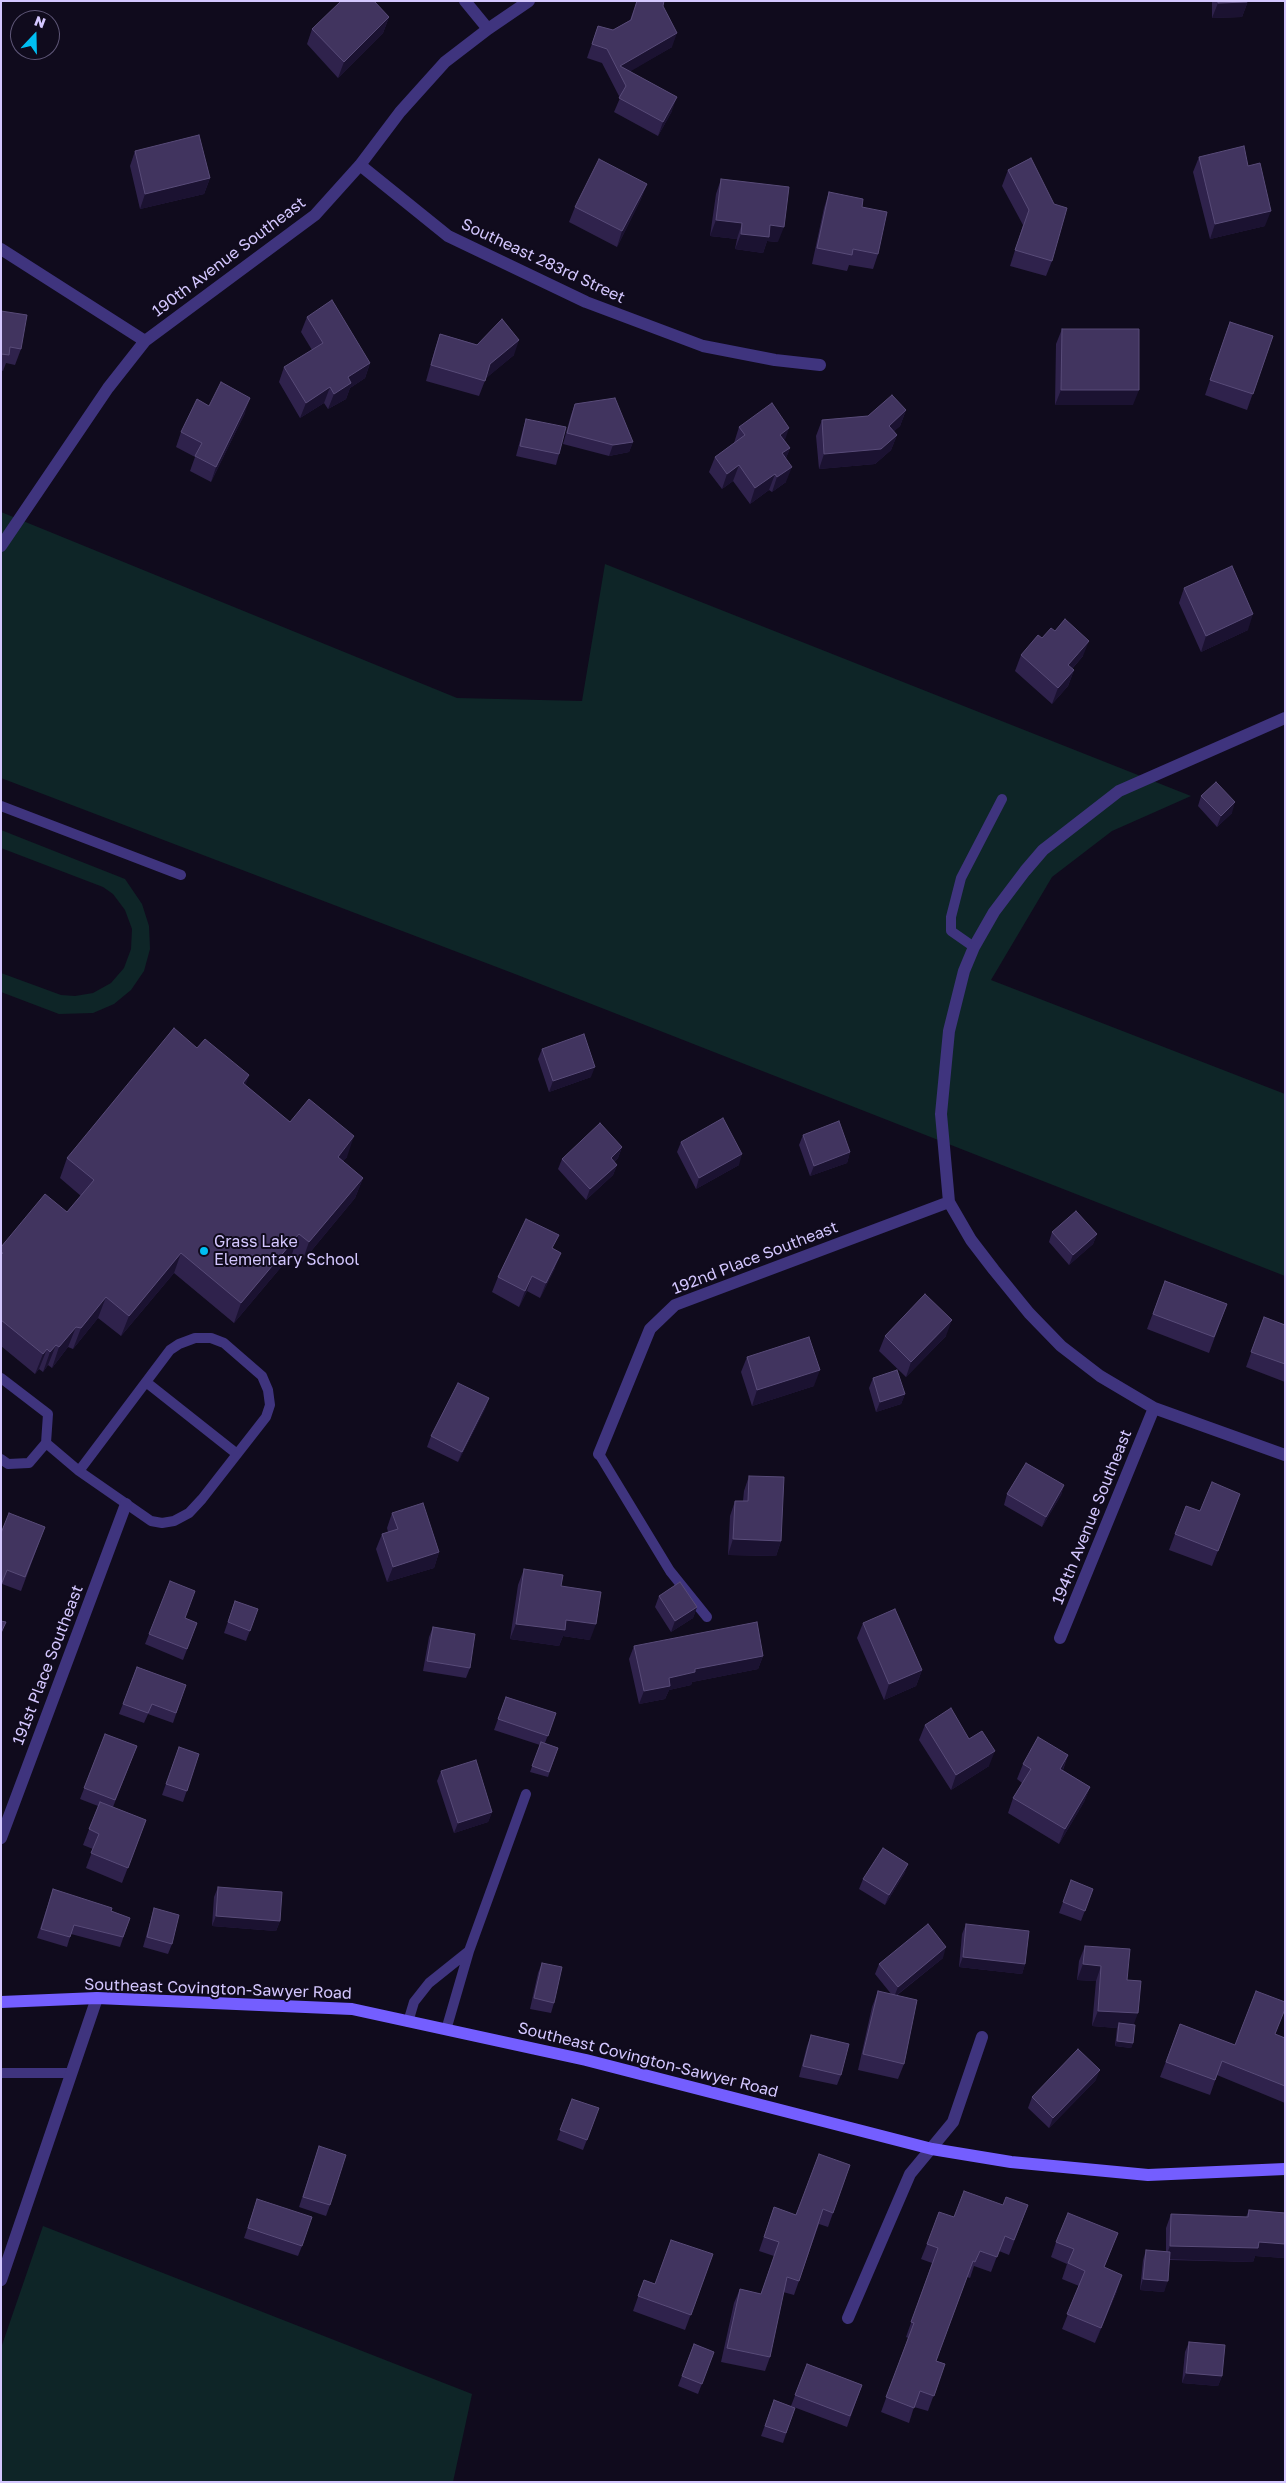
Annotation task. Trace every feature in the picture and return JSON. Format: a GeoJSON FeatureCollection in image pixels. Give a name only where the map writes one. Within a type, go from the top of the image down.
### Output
{"type":"FeatureCollection","features":[{"type":"Feature","properties":{"kind":"street"},"geometry":{"type":"LineString","coordinates":[[466,1],[488,29]]}},
{"type":"Feature","properties":{"kind":"street","name":"190th Avenue Southeast"},"geometry":{"type":"LineString","coordinates":[[1,546],[108,388],[145,341],[315,215],[360,166],[400,112],[445,62],[529,1]]}},
{"type":"Feature","properties":{"kind":"street","name":"Southeast 283rd Street"},"geometry":{"type":"LineString","coordinates":[[360,166],[448,236],[586,302],[703,346],[775,360],[820,365]]}},
{"type":"Feature","properties":{"kind":"street"},"geometry":{"type":"LineString","coordinates":[[1,250],[145,341]]}},
{"type":"Feature","properties":{"kind":"street"},"geometry":{"type":"LineString","coordinates":[[1285,718],[1119,791],[1043,850],[994,912],[974,947],[964,972],[949,1032],[941,1114],[949,1202],[972,1240],[994,1270],[1029,1313],[1061,1346],[1100,1376],[1154,1408],[1285,1455]]}},
{"type":"Feature","properties":{"kind":"street","name":"192nd Place Southeast"},"geometry":{"type":"LineString","coordinates":[[599,1454],[650,1329],[675,1305],[949,1202]]}},
{"type":"Feature","properties":{"kind":"street","name":"194th Avenue Southeast"},"geometry":{"type":"LineString","coordinates":[[1060,1638],[1154,1408]]}},
{"type":"Feature","properties":{"kind":"street","name":"191st Place Southeast"},"geometry":{"type":"LineString","coordinates":[[1,1838],[126,1504]]}},
{"type":"Feature","properties":{"kind":"street"},"geometry":{"type":"LineString","coordinates":[[1,2280],[97,1998]]}},
{"type":"Feature","properties":{"kind":"street","name":"Southeast Covington-Sawyer Road"},"geometry":{"type":"LineString","coordinates":[[1,2002],[97,1998],[352,2009],[586,2060],[932,2149],[1012,2162],[1148,2175],[1285,2169]]}},
{"type":"Feature","properties":{"kind":"street"},"geometry":{"type":"LineString","coordinates":[[848,2318],[910,2174],[953,2122],[982,2037]]}},
{"type":"Feature","properties":{"kind":"lane"},"geometry":{"type":"LineString","coordinates":[[974,947],[951,931],[951,917],[960,878],[1002,798]]}},
{"type":"Feature","properties":{"kind":"lane"},"geometry":{"type":"LineString","coordinates":[[1,806],[181,875]]}},
{"type":"Feature","properties":{"kind":"lane"},"geometry":{"type":"LineString","coordinates":[[46,1443],[79,1471],[151,1521],[162,1523],[174,1521],[189,1513],[202,1499],[266,1417],[270,1405],[268,1390],[262,1376],[254,1367],[224,1343],[211,1338],[195,1338],[179,1344],[170,1350],[79,1471]]}},
{"type":"Feature","properties":{"kind":"lane"},"geometry":{"type":"LineString","coordinates":[[1,1378],[48,1414],[46,1443],[29,1463],[8,1464],[1,1458]]}},
{"type":"Feature","properties":{"kind":"lane"},"geometry":{"type":"LineString","coordinates":[[146,1382],[237,1454]]}},
{"type":"Feature","properties":{"kind":"lane"},"geometry":{"type":"LineString","coordinates":[[599,1454],[670,1571],[707,1617]]}},
{"type":"Feature","properties":{"kind":"lane"},"geometry":{"type":"LineString","coordinates":[[446,2030],[469,1951],[526,1794]]}},
{"type":"Feature","properties":{"kind":"lane"},"geometry":{"type":"LineString","coordinates":[[408,2022],[414,2002],[428,1983],[469,1951]]}},
{"type":"Feature","properties":{"kind":"lane"},"geometry":{"type":"LineString","coordinates":[[1,2073],[72,2072]]}},
{"type":"Feature","properties":{"kind":"green space"},"geometry":{"type":"Polygon","coordinates":[[[1,512],[457,698],[582,701],[605,564],[1191,796],[1112,831],[1052,877],[991,980],[1285,1094],[1285,1276],[515,974],[1,778],[1,512]]]}},
{"type":"Feature","properties":{"kind":"green space"},"geometry":{"type":"Polygon","coordinates":[[[1,830],[125,879],[142,904],[149,926],[150,949],[144,971],[131,990],[114,1004],[93,1013],[59,1014],[1,992],[1,973],[61,995],[75,996],[93,993],[111,983],[124,968],[131,949],[132,929],[125,910],[113,894],[103,887],[1,848],[1,830]]]}},
{"type":"Feature","properties":{"kind":"green space"},"geometry":{"type":"Polygon","coordinates":[[[43,2226],[472,2394],[453,2482],[1,2482],[1,2348],[43,2226]]]}},
{"type":"Feature","properties":{"kind":"building"},"geometry":{"type":"Polygon","coordinates":[[[341,1],[374,1],[389,17],[344,62],[312,29],[341,1]]]}},
{"type":"Feature","properties":{"kind":"building"},"geometry":{"type":"Polygon","coordinates":[[[637,1],[664,1],[663,6],[677,33],[620,66],[677,97],[663,122],[619,98],[626,86],[607,49],[592,44],[598,26],[613,30],[631,20],[637,1]]]}},
{"type":"Feature","properties":{"kind":"building"},"geometry":{"type":"Polygon","coordinates":[[[1218,1],[1247,1],[1247,2],[1218,3],[1218,1]]]}},
{"type":"Feature","properties":{"kind":"building"},"geometry":{"type":"Polygon","coordinates":[[[199,135],[210,178],[145,194],[135,151],[199,135]]]}},
{"type":"Feature","properties":{"kind":"building"},"geometry":{"type":"Polygon","coordinates":[[[1244,146],[1248,166],[1260,163],[1271,211],[1215,224],[1199,157],[1244,146]]]}},
{"type":"Feature","properties":{"kind":"building"},"geometry":{"type":"Polygon","coordinates":[[[1031,158],[1054,204],[1067,208],[1052,261],[1015,250],[1029,210],[1008,170],[1031,158]]]}},
{"type":"Feature","properties":{"kind":"building"},"geometry":{"type":"Polygon","coordinates":[[[599,159],[647,184],[622,231],[575,207],[599,159]]]}},
{"type":"Feature","properties":{"kind":"building"},"geometry":{"type":"Polygon","coordinates":[[[721,179],[789,187],[784,227],[770,225],[769,237],[741,234],[742,223],[716,220],[721,179]]]}},
{"type":"Feature","properties":{"kind":"building"},"geometry":{"type":"Polygon","coordinates":[[[829,192],[863,199],[862,207],[887,212],[878,254],[853,249],[852,255],[817,248],[829,192]]]}},
{"type":"Feature","properties":{"kind":"building"},"geometry":{"type":"Polygon","coordinates":[[[332,300],[370,363],[348,377],[351,383],[334,394],[330,387],[306,403],[284,367],[323,343],[307,317],[332,300]]]}},
{"type":"Feature","properties":{"kind":"building"},"geometry":{"type":"Polygon","coordinates":[[[1,311],[27,315],[21,349],[10,347],[9,355],[1,354],[1,311]]]}},
{"type":"Feature","properties":{"kind":"building"},"geometry":{"type":"Polygon","coordinates":[[[502,319],[519,340],[490,364],[485,381],[431,365],[440,334],[477,345],[502,319]]]}},
{"type":"Feature","properties":{"kind":"building"},"geometry":{"type":"Polygon","coordinates":[[[1230,322],[1273,336],[1253,394],[1210,380],[1230,322]]]}},
{"type":"Feature","properties":{"kind":"building"},"geometry":{"type":"Polygon","coordinates":[[[1062,329],[1139,329],[1139,390],[1061,390],[1062,329]]]}},
{"type":"Feature","properties":{"kind":"building"},"geometry":{"type":"Polygon","coordinates":[[[221,382],[250,398],[216,467],[195,456],[202,443],[181,432],[197,399],[209,406],[221,382]]]}},
{"type":"Feature","properties":{"kind":"building"},"geometry":{"type":"Polygon","coordinates":[[[892,395],[906,410],[889,426],[897,435],[881,449],[824,454],[822,420],[868,416],[892,395]]]}},
{"type":"Feature","properties":{"kind":"building"},"geometry":{"type":"Polygon","coordinates":[[[615,398],[633,442],[613,445],[567,433],[575,404],[615,398]]]}},
{"type":"Feature","properties":{"kind":"building"},"geometry":{"type":"Polygon","coordinates":[[[772,403],[789,428],[780,435],[790,448],[782,453],[792,467],[777,477],[775,474],[755,488],[739,465],[727,474],[715,457],[745,435],[739,427],[772,403]]]}},
{"type":"Feature","properties":{"kind":"building"},"geometry":{"type":"Polygon","coordinates":[[[526,419],[566,427],[559,454],[520,446],[526,419]]]}},
{"type":"Feature","properties":{"kind":"building"},"geometry":{"type":"Polygon","coordinates":[[[1232,566],[1253,614],[1206,636],[1184,588],[1232,566]]]}},
{"type":"Feature","properties":{"kind":"building"},"geometry":{"type":"Polygon","coordinates":[[[1065,619],[1089,641],[1068,665],[1074,670],[1058,688],[1021,655],[1038,635],[1042,638],[1051,628],[1055,631],[1065,619]]]}},
{"type":"Feature","properties":{"kind":"building"},"geometry":{"type":"Polygon","coordinates":[[[1216,782],[1235,802],[1221,816],[1201,796],[1216,782]]]}},
{"type":"Feature","properties":{"kind":"building"},"geometry":{"type":"Polygon","coordinates":[[[174,1028],[197,1048],[205,1039],[249,1075],[243,1083],[290,1122],[309,1099],[354,1136],[338,1157],[363,1178],[309,1242],[299,1234],[241,1303],[181,1253],[129,1316],[106,1297],[81,1328],[76,1327],[59,1347],[56,1345],[50,1352],[47,1349],[43,1354],[1,1320],[1,1255],[3,1253],[1,1252],[1,1247],[45,1194],[67,1212],[94,1180],[67,1158],[174,1028]]]}},
{"type":"Feature","properties":{"kind":"building"},"geometry":{"type":"Polygon","coordinates":[[[584,1034],[595,1067],[553,1081],[542,1049],[584,1034]]]}},
{"type":"Feature","properties":{"kind":"building"},"geometry":{"type":"Polygon","coordinates":[[[723,1118],[742,1154],[699,1178],[681,1142],[723,1118]]]}},
{"type":"Feature","properties":{"kind":"building"},"geometry":{"type":"Polygon","coordinates":[[[839,1121],[850,1152],[814,1166],[803,1135],[839,1121]]]}},
{"type":"Feature","properties":{"kind":"building"},"geometry":{"type":"Polygon","coordinates":[[[600,1123],[622,1147],[611,1158],[617,1165],[590,1189],[562,1159],[600,1123]]]}},
{"type":"Feature","properties":{"kind":"building"},"geometry":{"type":"Polygon","coordinates":[[[1076,1211],[1097,1234],[1073,1255],[1052,1232],[1076,1211]]]}},
{"type":"Feature","properties":{"kind":"building"},"geometry":{"type":"Polygon","coordinates":[[[526,1219],[559,1235],[552,1248],[561,1253],[546,1283],[532,1276],[525,1291],[498,1277],[526,1219]]]}},
{"type":"Feature","properties":{"kind":"building"},"geometry":{"type":"Polygon","coordinates":[[[1165,1281],[1227,1304],[1214,1337],[1153,1314],[1165,1281]]]}},
{"type":"Feature","properties":{"kind":"building"},"geometry":{"type":"Polygon","coordinates":[[[925,1294],[952,1320],[911,1362],[885,1336],[925,1294]]]}},
{"type":"Feature","properties":{"kind":"building"},"geometry":{"type":"Polygon","coordinates":[[[1264,1317],[1285,1325],[1285,1364],[1251,1352],[1264,1317]]]}},
{"type":"Feature","properties":{"kind":"building"},"geometry":{"type":"Polygon","coordinates":[[[809,1337],[820,1370],[757,1390],[747,1357],[809,1337]]]}},
{"type":"Feature","properties":{"kind":"building"},"geometry":{"type":"Polygon","coordinates":[[[897,1370],[905,1394],[880,1402],[873,1378],[897,1370]]]}},
{"type":"Feature","properties":{"kind":"building"},"geometry":{"type":"Polygon","coordinates":[[[458,1383],[489,1398],[462,1452],[431,1436],[458,1383]]]}},
{"type":"Feature","properties":{"kind":"building"},"geometry":{"type":"Polygon","coordinates":[[[1026,1463],[1064,1485],[1046,1517],[1007,1494],[1026,1463]]]}},
{"type":"Feature","properties":{"kind":"building"},"geometry":{"type":"Polygon","coordinates":[[[749,1476],[784,1477],[781,1541],[733,1539],[735,1501],[748,1501],[749,1476]]]}},
{"type":"Feature","properties":{"kind":"building"},"geometry":{"type":"Polygon","coordinates":[[[1212,1482],[1240,1494],[1218,1551],[1175,1534],[1186,1506],[1200,1511],[1212,1482]]]}},
{"type":"Feature","properties":{"kind":"building"},"geometry":{"type":"Polygon","coordinates":[[[423,1503],[439,1552],[393,1567],[382,1534],[398,1529],[392,1513],[423,1503]]]}},
{"type":"Feature","properties":{"kind":"building"},"geometry":{"type":"Polygon","coordinates":[[[9,1513],[45,1527],[25,1577],[7,1570],[1,1585],[1,1533],[9,1513]]]}},
{"type":"Feature","properties":{"kind":"building"},"geometry":{"type":"Polygon","coordinates":[[[524,1569],[563,1575],[561,1586],[601,1592],[596,1624],[566,1620],[565,1630],[516,1624],[524,1569]]]}},
{"type":"Feature","properties":{"kind":"building"},"geometry":{"type":"Polygon","coordinates":[[[170,1581],[195,1591],[185,1618],[197,1623],[187,1649],[149,1634],[170,1581]]]}},
{"type":"Feature","properties":{"kind":"building"},"geometry":{"type":"Polygon","coordinates":[[[680,1582],[697,1607],[675,1621],[659,1596],[680,1582]]]}},
{"type":"Feature","properties":{"kind":"building"},"geometry":{"type":"Polygon","coordinates":[[[235,1601],[258,1609],[250,1631],[228,1622],[235,1601]]]}},
{"type":"Feature","properties":{"kind":"building"},"geometry":{"type":"Polygon","coordinates":[[[895,1609],[922,1670],[889,1684],[863,1623],[895,1609]]]}},
{"type":"Feature","properties":{"kind":"building"},"geometry":{"type":"Polygon","coordinates":[[[1,1621],[6,1622],[1,1633],[1,1621]]]}},
{"type":"Feature","properties":{"kind":"building"},"geometry":{"type":"Polygon","coordinates":[[[757,1622],[763,1656],[695,1669],[695,1672],[669,1678],[670,1686],[644,1691],[634,1646],[757,1622]]]}},
{"type":"Feature","properties":{"kind":"building"},"geometry":{"type":"Polygon","coordinates":[[[433,1627],[475,1634],[470,1668],[427,1661],[433,1627]]]}},
{"type":"Feature","properties":{"kind":"building"},"geometry":{"type":"Polygon","coordinates":[[[137,1667],[186,1685],[176,1713],[152,1704],[148,1713],[123,1704],[137,1667]]]}},
{"type":"Feature","properties":{"kind":"building"},"geometry":{"type":"Polygon","coordinates":[[[506,1697],[556,1713],[548,1736],[498,1719],[506,1697]]]}},
{"type":"Feature","properties":{"kind":"building"},"geometry":{"type":"Polygon","coordinates":[[[951,1708],[969,1739],[982,1731],[995,1751],[956,1775],[925,1725],[951,1708]]]}},
{"type":"Feature","properties":{"kind":"building"},"geometry":{"type":"Polygon","coordinates":[[[105,1734],[137,1746],[115,1800],[84,1788],[105,1734]]]}},
{"type":"Feature","properties":{"kind":"building"},"geometry":{"type":"Polygon","coordinates":[[[1038,1737],[1068,1755],[1060,1769],[1090,1787],[1065,1829],[1013,1798],[1031,1769],[1023,1764],[1038,1737]]]}},
{"type":"Feature","properties":{"kind":"building"},"geometry":{"type":"Polygon","coordinates":[[[541,1742],[558,1748],[549,1772],[532,1766],[541,1742]]]}},
{"type":"Feature","properties":{"kind":"building"},"geometry":{"type":"Polygon","coordinates":[[[179,1747],[199,1754],[187,1791],[166,1784],[179,1747]]]}},
{"type":"Feature","properties":{"kind":"building"},"geometry":{"type":"Polygon","coordinates":[[[476,1760],[492,1812],[458,1823],[441,1771],[476,1760]]]}},
{"type":"Feature","properties":{"kind":"building"},"geometry":{"type":"Polygon","coordinates":[[[100,1802],[146,1820],[128,1868],[91,1853],[99,1834],[89,1829],[100,1802]]]}},
{"type":"Feature","properties":{"kind":"building"},"geometry":{"type":"Polygon","coordinates":[[[883,1848],[908,1864],[889,1895],[863,1879],[883,1848]]]}},
{"type":"Feature","properties":{"kind":"building"},"geometry":{"type":"Polygon","coordinates":[[[1071,1880],[1093,1889],[1085,1911],[1063,1902],[1071,1880]]]}},
{"type":"Feature","properties":{"kind":"building"},"geometry":{"type":"Polygon","coordinates":[[[218,1887],[282,1892],[280,1921],[216,1916],[218,1887]]]}},
{"type":"Feature","properties":{"kind":"building"},"geometry":{"type":"Polygon","coordinates":[[[53,1889],[112,1908],[111,1911],[130,1918],[123,1937],[74,1925],[70,1937],[41,1929],[53,1889]]]}},
{"type":"Feature","properties":{"kind":"building"},"geometry":{"type":"Polygon","coordinates":[[[154,1908],[179,1915],[172,1944],[147,1937],[154,1908]]]}},
{"type":"Feature","properties":{"kind":"building"},"geometry":{"type":"Polygon","coordinates":[[[928,1924],[946,1947],[898,1987],[879,1964],[928,1924]]]}},
{"type":"Feature","properties":{"kind":"building"},"geometry":{"type":"Polygon","coordinates":[[[966,1924],[1029,1931],[1025,1964],[963,1957],[966,1924]]]}},
{"type":"Feature","properties":{"kind":"building"},"geometry":{"type":"Polygon","coordinates":[[[1085,1946],[1130,1949],[1127,1980],[1141,1981],[1138,2013],[1098,2011],[1101,1966],[1083,1964],[1085,1946]]]}},
{"type":"Feature","properties":{"kind":"building"},"geometry":{"type":"Polygon","coordinates":[[[542,1963],[562,1967],[554,2003],[534,1998],[542,1963]]]}},
{"type":"Feature","properties":{"kind":"building"},"geometry":{"type":"Polygon","coordinates":[[[878,1991],[917,2000],[904,2064],[863,2054],[878,1991]]]}},
{"type":"Feature","properties":{"kind":"building"},"geometry":{"type":"Polygon","coordinates":[[[1256,1991],[1285,2002],[1285,2009],[1275,2034],[1285,2038],[1285,2086],[1222,2061],[1215,2080],[1166,2062],[1180,2024],[1235,2045],[1256,1991]]]}},
{"type":"Feature","properties":{"kind":"building"},"geometry":{"type":"Polygon","coordinates":[[[1119,2023],[1135,2025],[1133,2043],[1117,2041],[1119,2023]]]}},
{"type":"Feature","properties":{"kind":"building"},"geometry":{"type":"Polygon","coordinates":[[[811,2035],[849,2044],[841,2075],[803,2066],[811,2035]]]}},
{"type":"Feature","properties":{"kind":"building"},"geometry":{"type":"Polygon","coordinates":[[[1078,2049],[1100,2070],[1053,2118],[1032,2097],[1078,2049]]]}},
{"type":"Feature","properties":{"kind":"building"},"geometry":{"type":"Polygon","coordinates":[[[572,2099],[599,2108],[587,2140],[560,2130],[572,2099]]]}},
{"type":"Feature","properties":{"kind":"building"},"geometry":{"type":"Polygon","coordinates":[[[319,2146],[346,2155],[330,2205],[303,2197],[319,2146]]]}},
{"type":"Feature","properties":{"kind":"building"},"geometry":{"type":"Polygon","coordinates":[[[819,2154],[850,2165],[833,2213],[823,2209],[799,2281],[787,2277],[770,2357],[727,2348],[740,2289],[761,2294],[779,2242],[764,2237],[774,2207],[796,2215],[819,2154]]]}},
{"type":"Feature","properties":{"kind":"building"},"geometry":{"type":"Polygon","coordinates":[[[964,2191],[1003,2205],[1006,2197],[1028,2205],[1014,2240],[1005,2236],[997,2257],[980,2251],[975,2262],[973,2261],[936,2361],[945,2364],[934,2396],[920,2391],[914,2408],[886,2397],[914,2323],[911,2322],[938,2248],[927,2244],[939,2212],[954,2217],[964,2191]]]}},
{"type":"Feature","properties":{"kind":"building"},"geometry":{"type":"Polygon","coordinates":[[[257,2199],[312,2217],[302,2246],[248,2228],[257,2199]]]}},
{"type":"Feature","properties":{"kind":"building"},"geometry":{"type":"Polygon","coordinates":[[[1249,2210],[1285,2213],[1285,2244],[1259,2242],[1258,2248],[1170,2246],[1171,2214],[1248,2217],[1249,2210]]]}},
{"type":"Feature","properties":{"kind":"building"},"geometry":{"type":"Polygon","coordinates":[[[1068,2213],[1118,2233],[1104,2267],[1122,2275],[1101,2328],[1067,2314],[1085,2271],[1068,2263],[1074,2249],[1056,2242],[1068,2213]]]}},
{"type":"Feature","properties":{"kind":"building"},"geometry":{"type":"Polygon","coordinates":[[[671,2240],[713,2254],[691,2315],[638,2296],[644,2280],[655,2284],[671,2240]]]}},
{"type":"Feature","properties":{"kind":"building"},"geometry":{"type":"Polygon","coordinates":[[[1146,2250],[1170,2252],[1168,2281],[1143,2279],[1146,2250]]]}},
{"type":"Feature","properties":{"kind":"building"},"geometry":{"type":"Polygon","coordinates":[[[1189,2342],[1225,2345],[1222,2376],[1186,2373],[1189,2342]]]}},
{"type":"Feature","properties":{"kind":"building"},"geometry":{"type":"Polygon","coordinates":[[[694,2344],[714,2352],[702,2384],[682,2376],[694,2344]]]}},
{"type":"Feature","properties":{"kind":"building"},"geometry":{"type":"Polygon","coordinates":[[[807,2364],[862,2385],[850,2416],[795,2395],[807,2364]]]}},
{"type":"Feature","properties":{"kind":"building"},"geometry":{"type":"Polygon","coordinates":[[[774,2400],[795,2408],[786,2433],[765,2426],[774,2400]]]}},
{"type":"Feature","properties":{"kind":"place","name":"Grass Lake Elementary School"},"geometry":{"type":"Point","coordinates":[204,1251]}}]}
